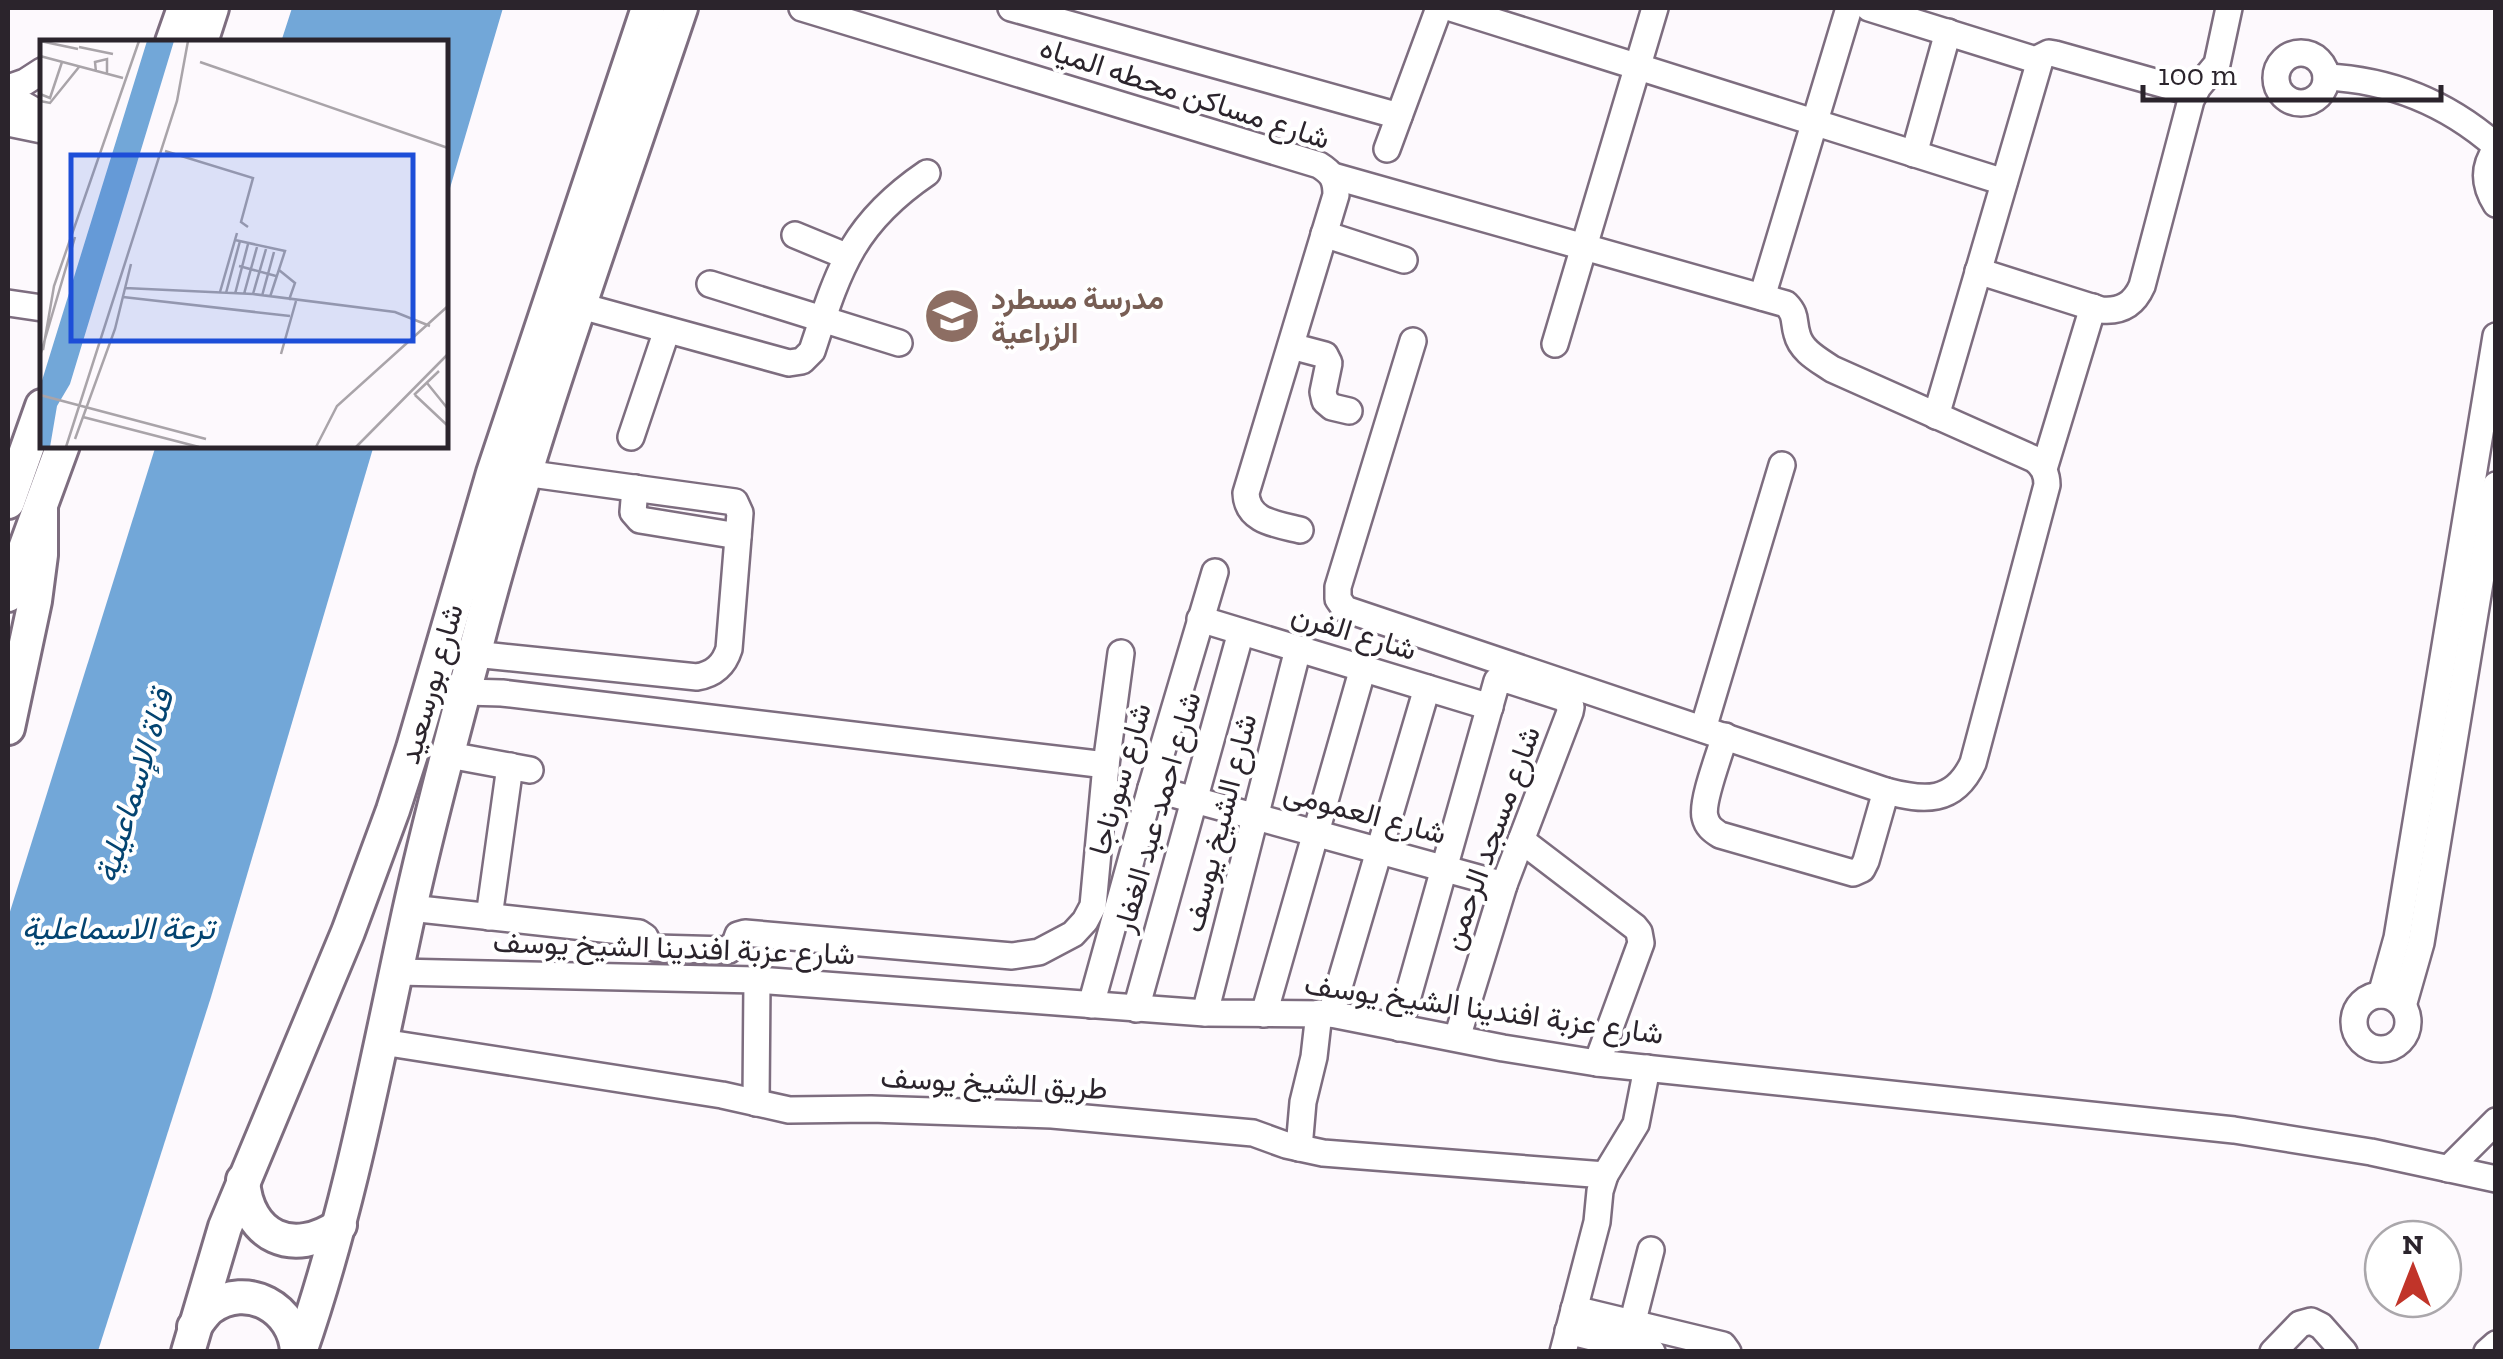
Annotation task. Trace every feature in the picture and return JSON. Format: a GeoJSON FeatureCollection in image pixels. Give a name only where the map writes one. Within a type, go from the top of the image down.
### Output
{"type":"FeatureCollection","features":[{"type":"Feature","properties":{"kind":"main road"},"geometry":{"type":"LineString","coordinates":[[173,40],[184,8]]}},
{"type":"Feature","properties":{"kind":"main road"},"geometry":{"type":"LineString","coordinates":[[201,40],[212,8]]}},
{"type":"Feature","properties":{"kind":"main road","name":"شارع بورسعيد"},"geometry":{"type":"LineString","coordinates":[[191,1339],[224,1227],[348,932],[393,810],[493,473],[648,8]]}},
{"type":"Feature","properties":{"kind":"main road","name":"شارع بورسعيد"},"geometry":{"type":"LineString","coordinates":[[299,1352],[340,1224],[410,908],[524,473],[681,8]]}},
{"type":"Feature","properties":{"kind":"main road"},"geometry":{"type":"LineString","coordinates":[[8,502],[40,412]]}},
{"type":"Feature","properties":{"kind":"main road"},"geometry":{"type":"LineString","coordinates":[[8,595],[62,448]]}},
{"type":"Feature","properties":{"kind":"main road"},"geometry":{"type":"LineString","coordinates":[[8,728],[36,601],[40,509]]}},
{"type":"Feature","properties":{"kind":"main road"},"geometry":{"type":"LineString","coordinates":[[243,1180],[244,1200],[266,1232],[284,1240],[304,1242],[324,1236],[340,1224]]}},
{"type":"Feature","properties":{"kind":"main road"},"geometry":{"type":"LineString","coordinates":[[191,1339],[208,1310],[227,1299],[249,1297],[270,1304],[286,1318],[299,1352]]}},
{"type":"Feature","properties":{"kind":"street","name":"شارع مساكن محطه المياه"},"geometry":{"type":"LineString","coordinates":[[802,8],[1319,164],[1330,171],[1336,182],[1336,195],[1245,500],[1258,518],[1300,530]]}},
{"type":"Feature","properties":{"kind":"street"},"geometry":{"type":"LineString","coordinates":[[1011,8],[1400,116]]}},
{"type":"Feature","properties":{"kind":"street"},"geometry":{"type":"LineString","coordinates":[[1387,150],[1440,8],[2004,182]]}},
{"type":"Feature","properties":{"kind":"street"},"geometry":{"type":"LineString","coordinates":[[1555,344],[1655,8]]}},
{"type":"Feature","properties":{"kind":"street"},"geometry":{"type":"LineString","coordinates":[[1762,297],[1849,8]]}},
{"type":"Feature","properties":{"kind":"street"},"geometry":{"type":"LineString","coordinates":[[1869,8],[2039,60]]}},
{"type":"Feature","properties":{"kind":"street"},"geometry":{"type":"LineString","coordinates":[[1978,270],[2101,310],[2116,310],[2132,302],[2138,295],[2194,93],[2217,64],[2229,8]]}},
{"type":"Feature","properties":{"kind":"street"},"geometry":{"type":"LineString","coordinates":[[1914,154],[1948,32]]}},
{"type":"Feature","properties":{"kind":"street"},"geometry":{"type":"LineString","coordinates":[[1936,416],[2039,60],[2044,54],[2055,54],[2194,93]]}},
{"type":"Feature","properties":{"kind":"street"},"geometry":{"type":"LineString","coordinates":[[8,88],[40,72]]}},
{"type":"Feature","properties":{"kind":"street"},"geometry":{"type":"LineString","coordinates":[[2326,78],[2368,81],[2410,92],[2456,115],[2496,148],[2486,168],[2488,191],[2496,204]]}},
{"type":"Feature","properties":{"kind":"street"},"geometry":{"type":"LineString","coordinates":[[8,96],[40,122]]}},
{"type":"Feature","properties":{"kind":"street"},"geometry":{"type":"LineString","coordinates":[[8,123],[40,124]]}},
{"type":"Feature","properties":{"kind":"street"},"geometry":{"type":"LineString","coordinates":[[580,306],[796,363],[812,351],[846,256],[881,210],[927,174]]}},
{"type":"Feature","properties":{"kind":"street"},"geometry":{"type":"LineString","coordinates":[[1333,176],[1786,304],[1796,319],[1800,341],[1818,360],[2034,459],[2044,469]]}},
{"type":"Feature","properties":{"kind":"street"},"geometry":{"type":"LineString","coordinates":[[1324,234],[1404,260]]}},
{"type":"Feature","properties":{"kind":"street"},"geometry":{"type":"LineString","coordinates":[[795,235],[846,256]]}},
{"type":"Feature","properties":{"kind":"street"},"geometry":{"type":"LineString","coordinates":[[710,284],[900,342]]}},
{"type":"Feature","properties":{"kind":"street"},"geometry":{"type":"LineString","coordinates":[[8,303],[40,308]]}},
{"type":"Feature","properties":{"kind":"street"},"geometry":{"type":"LineString","coordinates":[[1413,341],[1338,587],[1340,605],[1350,613],[1886,791],[1913,798],[1934,798],[1954,788],[1969,772],[2047,485],[2044,469],[2093,306]]}},
{"type":"Feature","properties":{"kind":"street"},"geometry":{"type":"LineString","coordinates":[[631,437],[668,330]]}},
{"type":"Feature","properties":{"kind":"street"},"geometry":{"type":"LineString","coordinates":[[2392,1001],[2398,938],[2427,831],[2476,533],[2496,336]]}},
{"type":"Feature","properties":{"kind":"street"},"geometry":{"type":"LineString","coordinates":[[1291,346],[1328,359],[1323,397],[1328,405],[1350,411]]}},
{"type":"Feature","properties":{"kind":"street"},"geometry":{"type":"LineString","coordinates":[[1782,465],[1714,732],[1704,806],[1706,820],[1720,835],[1853,873],[1862,869],[1866,861],[1886,791]]}},
{"type":"Feature","properties":{"kind":"street"},"geometry":{"type":"LineString","coordinates":[[474,654],[691,676],[710,674],[729,649],[738,536],[640,520],[633,512],[635,488],[524,473]]}},
{"type":"Feature","properties":{"kind":"street"},"geometry":{"type":"LineString","coordinates":[[2476,533],[2496,486]]}},
{"type":"Feature","properties":{"kind":"street","name":"شارع سورناجا"},"geometry":{"type":"LineString","coordinates":[[1090,1005],[1215,572]]}},
{"type":"Feature","properties":{"kind":"street","name":"شارع الفرن"},"geometry":{"type":"LineString","coordinates":[[1200,619],[1490,707]]}},
{"type":"Feature","properties":{"kind":"street","name":"شارع احمد عبد الغفار"},"geometry":{"type":"LineString","coordinates":[[1136,1009],[1241,632]]}},
{"type":"Feature","properties":{"kind":"street","name":"شارع الشيخ يوسف"},"geometry":{"type":"LineString","coordinates":[[1204,1013],[1298,649]]}},
{"type":"Feature","properties":{"kind":"street"},"geometry":{"type":"LineString","coordinates":[[410,908],[639,933],[655,948],[729,950],[738,935],[745,933],[1012,956],[1048,949],[1086,922],[1094,906],[1106,764],[1121,653]]}},
{"type":"Feature","properties":{"kind":"street"},"geometry":{"type":"LineString","coordinates":[[1264,1014],[1363,668]]}},
{"type":"Feature","properties":{"kind":"street","name":"شارع مسجد الرحمن"},"geometry":{"type":"LineString","coordinates":[[1457,1038],[1504,885],[1571,707],[1564,698],[1500,678],[1490,707]]}},
{"type":"Feature","properties":{"kind":"street"},"geometry":{"type":"LineString","coordinates":[[1299,1148],[1303,1102],[1325,1013],[1379,851],[1427,688]]}},
{"type":"Feature","properties":{"kind":"street"},"geometry":{"type":"LineString","coordinates":[[464,692],[502,693],[1106,764]]}},
{"type":"Feature","properties":{"kind":"street"},"geometry":{"type":"LineString","coordinates":[[1399,1028],[1490,707]]}},
{"type":"Feature","properties":{"kind":"street"},"geometry":{"type":"LineString","coordinates":[[449,755],[520,768],[489,917]]}},
{"type":"Feature","properties":{"kind":"street","name":"شارع العمومى"},"geometry":{"type":"LineString","coordinates":[[1150,788],[1504,885]]}},
{"type":"Feature","properties":{"kind":"street"},"geometry":{"type":"LineString","coordinates":[[1521,840],[1635,928],[1641,937],[1597,1063]]}},
{"type":"Feature","properties":{"kind":"street","name":"شارع عزبة افندينا الشيخ يوسف"},"geometry":{"type":"LineString","coordinates":[[397,972],[757,980],[1204,1013],[1325,1013],[1597,1063],[2234,1130],[2371,1152],[2496,1179]]}},
{"type":"Feature","properties":{"kind":"street"},"geometry":{"type":"LineString","coordinates":[[756,1103],[757,980]]}},
{"type":"Feature","properties":{"kind":"street","name":"طريق الشيخ يوسف"},"geometry":{"type":"LineString","coordinates":[[382,1042],[722,1095],[789,1110],[1052,1115],[1253,1134],[1299,1148],[1341,1154],[1605,1176]]}},
{"type":"Feature","properties":{"kind":"street"},"geometry":{"type":"LineString","coordinates":[[1647,1068],[1636,1124],[1600,1191],[1597,1222],[1569,1331],[1628,1340],[1723,1345],[1728,1352]]}},
{"type":"Feature","properties":{"kind":"street"},"geometry":{"type":"LineString","coordinates":[[2448,1169],[2496,1121]]}},
{"type":"Feature","properties":{"kind":"street"},"geometry":{"type":"LineString","coordinates":[[1628,1340],[1651,1250]]}},
{"type":"Feature","properties":{"kind":"street"},"geometry":{"type":"LineString","coordinates":[[2273,1352],[2300,1324],[2311,1321],[2344,1352]]}},
{"type":"Feature","properties":{"kind":"street"},"geometry":{"type":"LineString","coordinates":[[1628,1340],[1652,1352]]}},
{"type":"Feature","properties":{"kind":"street"},"geometry":{"type":"LineString","coordinates":[[2487,1352],[2496,1344]]}},
{"type":"Feature","properties":{"kind":"water"},"geometry":{"type":"Polygon","coordinates":[[[292,8],[503,8],[448,195],[448,40],[282,40],[292,8]]]}},
{"type":"Feature","properties":{"kind":"water","name":"ترعة الاسماعلية"},"geometry":{"type":"Polygon","coordinates":[[[155,448],[373,448],[211,997],[98,1351],[8,1351],[8,918],[155,448]]]}},
{"type":"Feature","properties":{"kind":"place","name":"مدرسة مسطرد الزراعية"},"geometry":{"type":"Point","coordinates":[952,316]}},
{"type":"Feature","properties":{"kind":"water label","name":"قناة الإسماعيلية"},"geometry":{"type":"Point","coordinates":[134,786]}}]}
